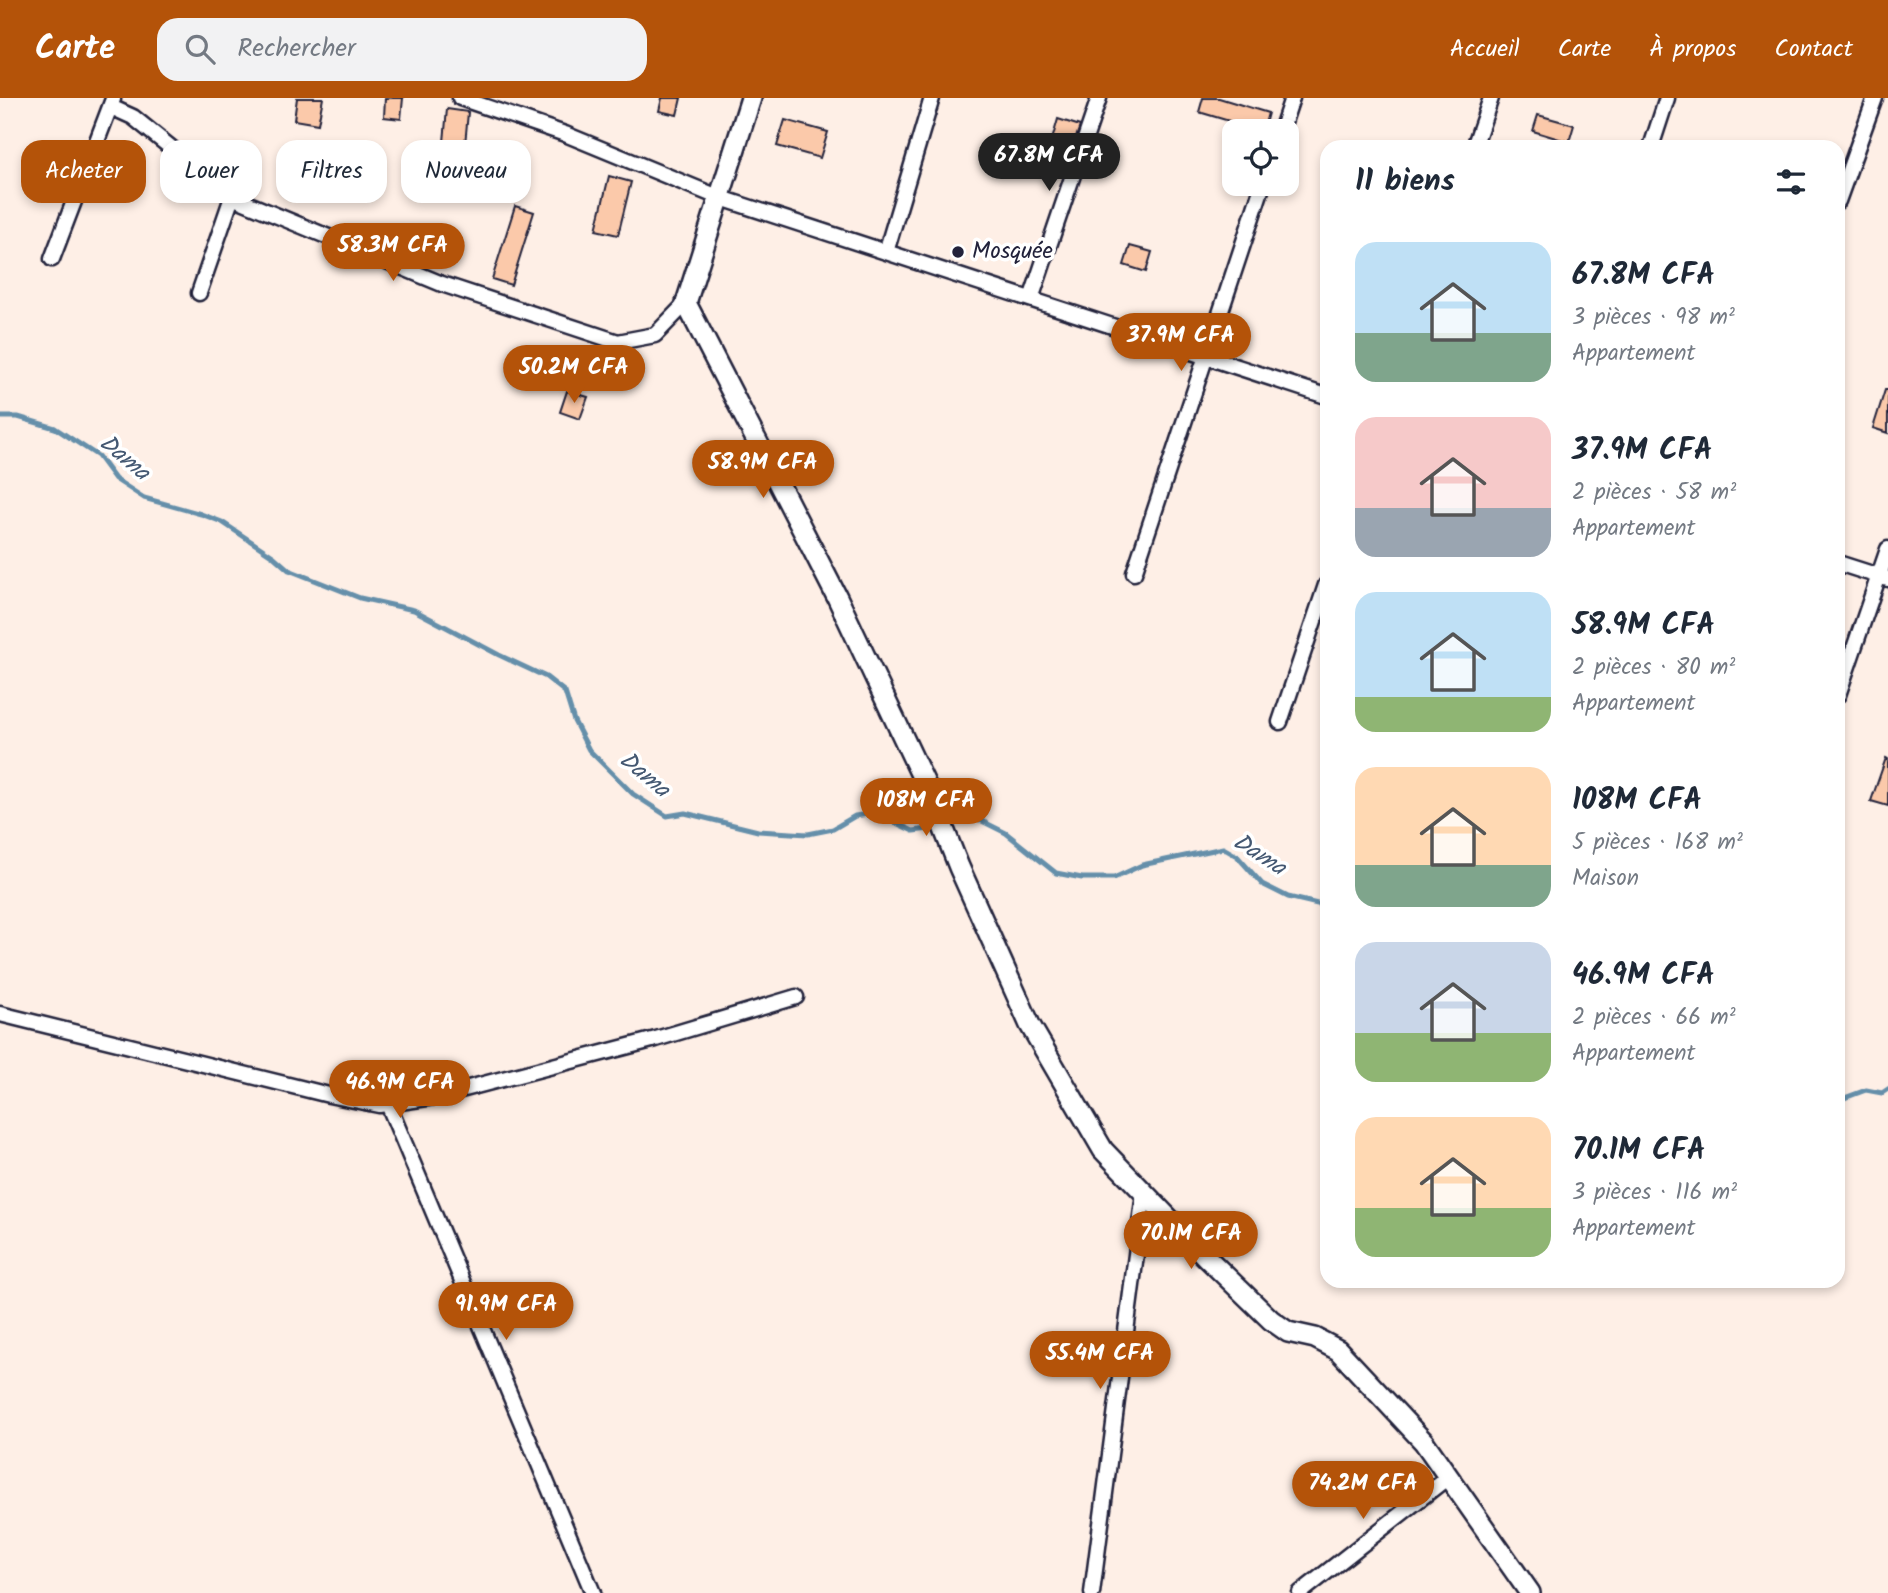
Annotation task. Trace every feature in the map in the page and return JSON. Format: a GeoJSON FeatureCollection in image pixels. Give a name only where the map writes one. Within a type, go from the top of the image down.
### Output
{"type":"FeatureCollection","features":[{"type":"Feature","properties":{"kind":"street"},"geometry":{"type":"LineString","coordinates":[[460,98],[565,134],[718,197],[1320,394]]}},
{"type":"Feature","properties":{"kind":"street"},"geometry":{"type":"LineString","coordinates":[[246,203],[442,284],[618,342],[656,335],[686,303],[751,98]]}},
{"type":"Feature","properties":{"kind":"street"},"geometry":{"type":"LineString","coordinates":[[886,252],[932,98]]}},
{"type":"Feature","properties":{"kind":"street"},"geometry":{"type":"LineString","coordinates":[[1031,299],[1099,98]]}},
{"type":"Feature","properties":{"kind":"street"},"geometry":{"type":"LineString","coordinates":[[1285,119],[1292,98]]}},
{"type":"Feature","properties":{"kind":"street"},"geometry":{"type":"LineString","coordinates":[[1476,140],[1491,98]]}},
{"type":"Feature","properties":{"kind":"street"},"geometry":{"type":"LineString","coordinates":[[1653,140],[1667,98]]}},
{"type":"Feature","properties":{"kind":"street"},"geometry":{"type":"LineString","coordinates":[[1845,182],[1875,98]]}},
{"type":"Feature","properties":{"kind":"street"},"geometry":{"type":"LineString","coordinates":[[52,259],[112,102],[161,140]]}},
{"type":"Feature","properties":{"kind":"street"},"geometry":{"type":"LineString","coordinates":[[1134,573],[1259,196]]}},
{"type":"Feature","properties":{"kind":"street"},"geometry":{"type":"LineString","coordinates":[[199,293],[230,203]]}},
{"type":"Feature","properties":{"kind":"street"},"geometry":{"type":"LineString","coordinates":[[686,303],[837,597],[930,794],[959,867],[1030,1025],[1103,1150],[1271,1320],[1288,1332],[1315,1338],[1338,1350],[1424,1442],[1530,1593]]}},
{"type":"Feature","properties":{"kind":"street"},"geometry":{"type":"LineString","coordinates":[[1845,677],[1883,578],[1888,549]]}},
{"type":"Feature","properties":{"kind":"street"},"geometry":{"type":"LineString","coordinates":[[1845,565],[1883,578]]}},
{"type":"Feature","properties":{"kind":"street"},"geometry":{"type":"LineString","coordinates":[[1280,722],[1320,603]]}},
{"type":"Feature","properties":{"kind":"street"},"geometry":{"type":"LineString","coordinates":[[0,1014],[329,1096],[379,1105],[434,1097],[656,1039],[796,997]]}},
{"type":"Feature","properties":{"kind":"street"},"geometry":{"type":"LineString","coordinates":[[388,1104],[593,1593]]}},
{"type":"Feature","properties":{"kind":"street"},"geometry":{"type":"LineString","coordinates":[[1092,1593],[1144,1193]]}},
{"type":"Feature","properties":{"kind":"street"},"geometry":{"type":"LineString","coordinates":[[1300,1593],[1448,1477]]}},
{"type":"Feature","properties":{"kind":"building"},"geometry":{"type":"Polygon","coordinates":[[[297,98],[323,98],[318,124],[294,120],[297,98]]]}},
{"type":"Feature","properties":{"kind":"building"},"geometry":{"type":"Polygon","coordinates":[[[385,98],[403,98],[401,119],[384,117],[385,98]]]}},
{"type":"Feature","properties":{"kind":"building"},"geometry":{"type":"Polygon","coordinates":[[[662,98],[681,98],[677,115],[659,111],[662,98]]]}},
{"type":"Feature","properties":{"kind":"building"},"geometry":{"type":"Polygon","coordinates":[[[1203,98],[1219,98],[1268,113],[1266,119],[1223,119],[1199,112],[1203,98]]]}},
{"type":"Feature","properties":{"kind":"building"},"geometry":{"type":"Polygon","coordinates":[[[447,109],[468,112],[465,140],[444,140],[447,109]]]}},
{"type":"Feature","properties":{"kind":"building"},"geometry":{"type":"Polygon","coordinates":[[[1538,115],[1574,125],[1570,140],[1533,131],[1538,115]]]}},
{"type":"Feature","properties":{"kind":"building"},"geometry":{"type":"Polygon","coordinates":[[[1058,119],[1080,126],[1073,146],[1052,140],[1058,119]]]}},
{"type":"Feature","properties":{"kind":"building"},"geometry":{"type":"Polygon","coordinates":[[[785,120],[828,132],[820,158],[777,146],[785,120]]]}},
{"type":"Feature","properties":{"kind":"building"},"geometry":{"type":"Polygon","coordinates":[[[609,176],[631,182],[618,235],[596,230],[609,176]]]}},
{"type":"Feature","properties":{"kind":"building"},"geometry":{"type":"Polygon","coordinates":[[[515,206],[534,212],[511,285],[492,279],[515,206]]]}},
{"type":"Feature","properties":{"kind":"building"},"geometry":{"type":"Polygon","coordinates":[[[1130,246],[1152,252],[1146,272],[1124,265],[1130,246]]]}},
{"type":"Feature","properties":{"kind":"building"},"geometry":{"type":"Polygon","coordinates":[[[1885,390],[1888,390],[1888,433],[1873,428],[1885,390]]]}},
{"type":"Feature","properties":{"kind":"building"},"geometry":{"type":"Polygon","coordinates":[[[567,391],[588,397],[580,419],[560,412],[567,391]]]}},
{"type":"Feature","properties":{"kind":"building"},"geometry":{"type":"Polygon","coordinates":[[[1886,758],[1888,759],[1888,806],[1871,801],[1886,758]]]}},
{"type":"Feature","properties":{"kind":"waterway","name":"Dama"},"geometry":{"type":"LineString","coordinates":[[0,417],[18,417],[55,428],[98,456],[115,479],[144,498],[222,522],[289,570],[360,598],[414,610],[546,677],[565,692],[574,721],[589,750],[633,794],[667,816],[685,813],[758,831],[808,834],[833,829],[855,816],[875,813],[913,831],[929,829],[937,822]]}},
{"type":"Feature","properties":{"kind":"waterway","name":"Dama"},"geometry":{"type":"LineString","coordinates":[[945,818],[967,816],[980,820],[1006,833],[1056,873],[1082,878],[1114,878],[1142,865],[1223,848],[1237,856],[1262,884],[1288,897],[1320,905]]}},
{"type":"Feature","properties":{"kind":"waterway","name":"Dama"},"geometry":{"type":"LineString","coordinates":[[1845,1098],[1866,1090],[1882,1093],[1888,1089]]}},
{"type":"Feature","properties":{"kind":"place","name":"Mosquée"},"geometry":{"type":"Point","coordinates":[958,252]}}]}
